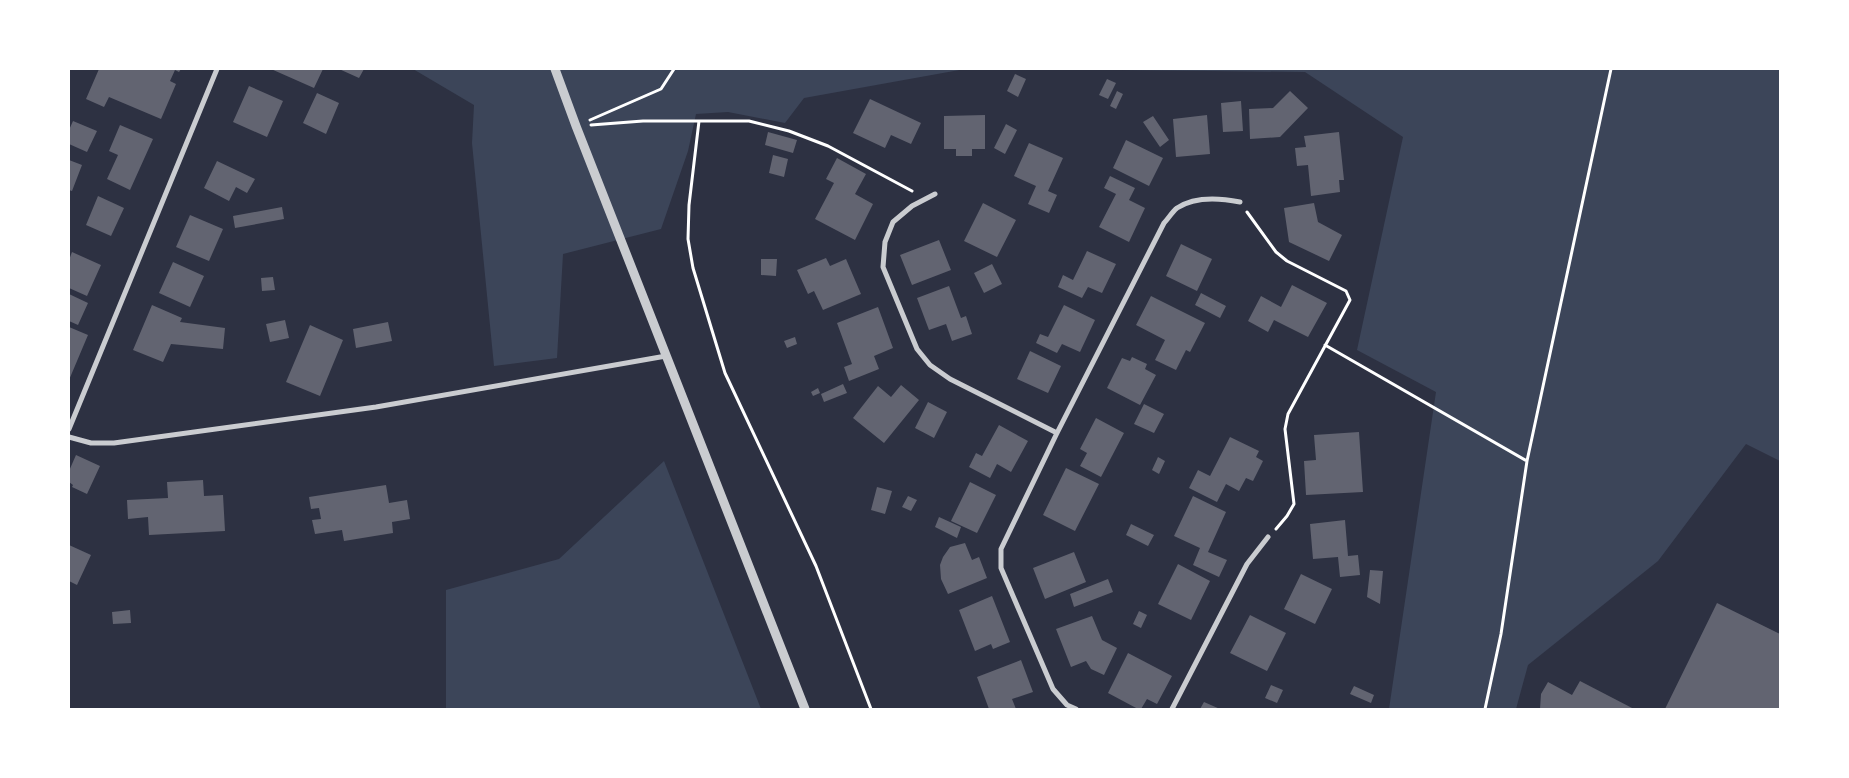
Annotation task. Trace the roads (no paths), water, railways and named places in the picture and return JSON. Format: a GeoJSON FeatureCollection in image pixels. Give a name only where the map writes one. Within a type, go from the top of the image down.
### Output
{"type":"FeatureCollection","features":[{"type":"Feature","properties":{"kind":"street"},"geometry":{"type":"LineString","coordinates":[[69,429],[217,69]]}},
{"type":"Feature","properties":{"kind":"street"},"geometry":{"type":"LineString","coordinates":[[555,69],[805,709]]}},
{"type":"Feature","properties":{"kind":"street"},"geometry":{"type":"LineString","coordinates":[[935,194],[912,206],[893,222],[885,242],[883,267],[917,349],[930,365],[950,379],[1057,433]]}},
{"type":"Feature","properties":{"kind":"street"},"geometry":{"type":"LineString","coordinates":[[1076,709],[1067,705],[1053,690],[1001,568],[1001,549],[1057,433],[1164,224],[1177,208],[1200,199],[1222,199],[1240,202]]}},
{"type":"Feature","properties":{"kind":"street"},"geometry":{"type":"LineString","coordinates":[[69,437],[91,443],[124,442],[376,408],[666,356]]}},
{"type":"Feature","properties":{"kind":"street"},"geometry":{"type":"LineString","coordinates":[[1172,709],[1247,564],[1268,537]]}}]}
